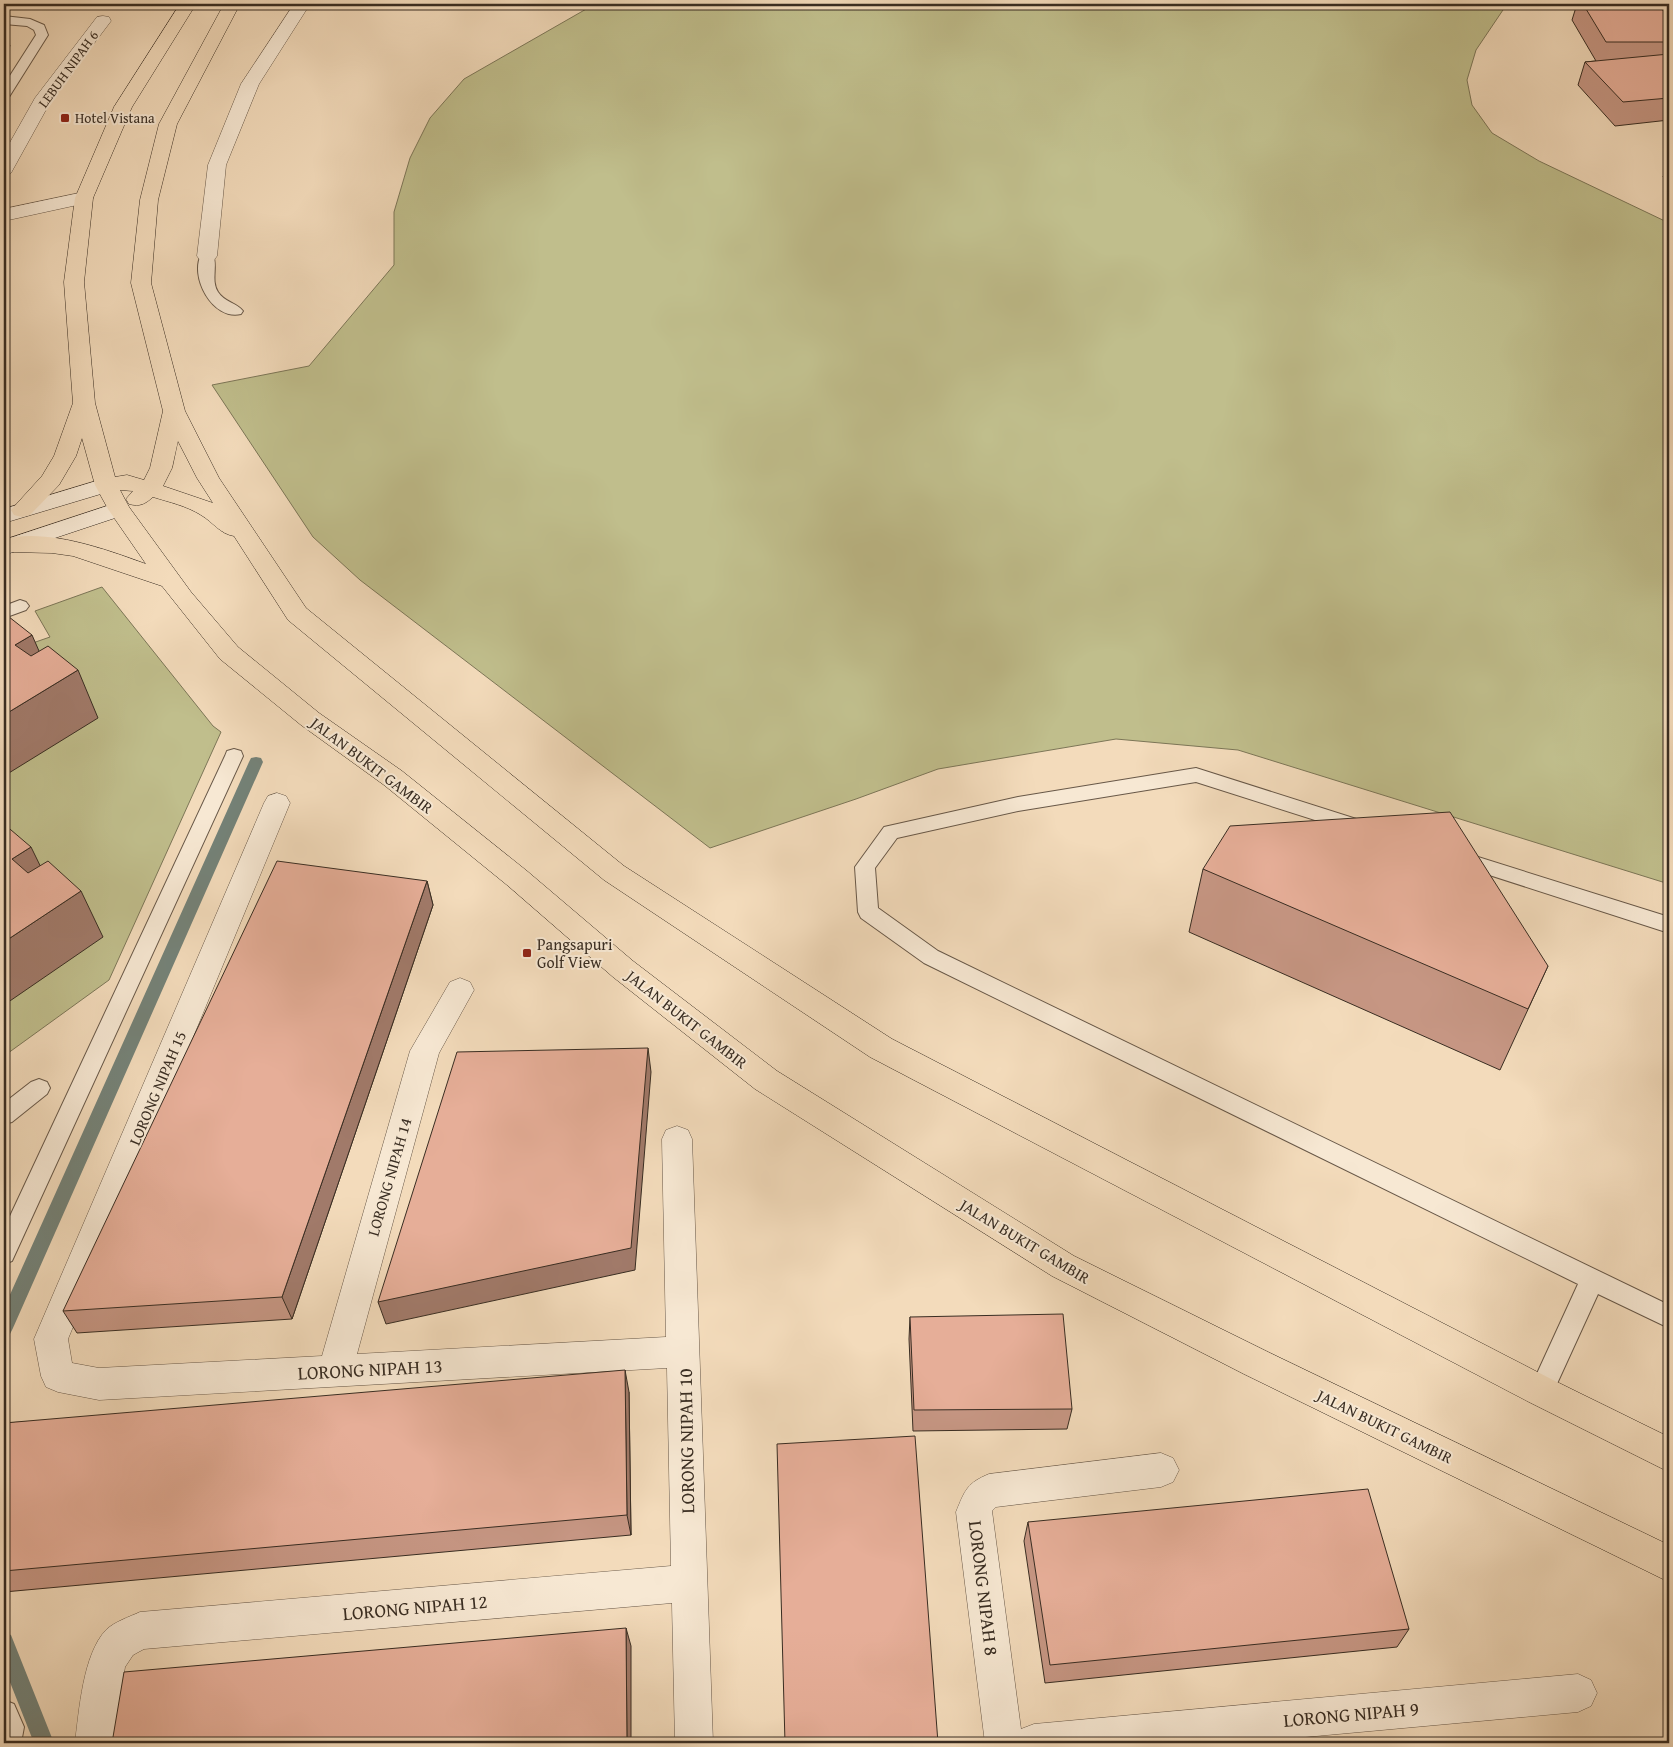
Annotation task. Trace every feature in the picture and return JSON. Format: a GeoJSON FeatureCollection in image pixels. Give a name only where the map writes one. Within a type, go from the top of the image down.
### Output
{"type":"FeatureCollection","features":[{"type":"Feature","properties":{"kind":"main road","name":"JALAN BUKIT GAMBIR"},"geometry":{"type":"LineString","coordinates":[[188,4],[123,107],[84,198],[74,282],[84,403],[106,484],[119,509],[171,581],[229,653],[310,719],[401,785],[517,878],[623,969],[766,1080],[1063,1266],[1256,1363],[1669,1564]]}},
{"type":"Feature","properties":{"kind":"main road"},"geometry":{"type":"LineString","coordinates":[[232,4],[168,124],[149,200],[141,283],[174,411],[208,478],[297,614],[614,873],[881,1048],[1541,1391],[1669,1455]]}},
{"type":"Feature","properties":{"kind":"main road"},"geometry":{"type":"LineString","coordinates":[[13,513],[51,480],[65,456],[84,403]]}},
{"type":"Feature","properties":{"kind":"main road"},"geometry":{"type":"LineString","coordinates":[[119,509],[135,501],[151,488],[161,468],[174,411]]}},
{"type":"Feature","properties":{"kind":"main road"},"geometry":{"type":"LineString","coordinates":[[106,484],[127,482],[151,488],[208,510],[247,540]]}},
{"type":"Feature","properties":{"kind":"main road"},"geometry":{"type":"LineString","coordinates":[[7,546],[31,543],[71,547],[171,581]]}},
{"type":"Feature","properties":{"kind":"street"},"geometry":{"type":"LineString","coordinates":[[207,256],[217,165],[250,84],[302,4]]}},
{"type":"Feature","properties":{"kind":"street","name":"LEBUH NIPAH 6"},"geometry":{"type":"LineString","coordinates":[[4,170],[44,98],[103,21]]}},
{"type":"Feature","properties":{"kind":"street"},"geometry":{"type":"LineString","coordinates":[[4,215],[84,198]]}},
{"type":"Feature","properties":{"kind":"street"},"geometry":{"type":"LineString","coordinates":[[13,513],[106,484]]}},
{"type":"Feature","properties":{"kind":"street"},"geometry":{"type":"LineString","coordinates":[[7,546],[119,509]]}},
{"type":"Feature","properties":{"kind":"street","name":"LORONG NIPAH 15"},"geometry":{"type":"LineString","coordinates":[[58,1376],[51,1339],[277,803]]}},
{"type":"Feature","properties":{"kind":"street","name":"LORONG NIPAH 14"},"geometry":{"type":"LineString","coordinates":[[335,1371],[425,1051],[460,990]]}},
{"type":"Feature","properties":{"kind":"street","name":"LORONG NIPAH 10"},"geometry":{"type":"LineString","coordinates":[[677,1139],[694,1743]]}},
{"type":"Feature","properties":{"kind":"street","name":"LORONG NIPAH 13"},"geometry":{"type":"LineString","coordinates":[[58,1376],[99,1384],[684,1352]]}},
{"type":"Feature","properties":{"kind":"street","name":"LORONG NIPAH 8"},"geometry":{"type":"LineString","coordinates":[[1004,1743],[974,1512],[979,1499],[989,1491],[1160,1470]]}},
{"type":"Feature","properties":{"kind":"street","name":"LORONG NIPAH 12"},"geometry":{"type":"LineString","coordinates":[[94,1743],[107,1660],[120,1642],[140,1631],[689,1583]]}},
{"type":"Feature","properties":{"kind":"street","name":"LORONG NIPAH 9"},"geometry":{"type":"LineString","coordinates":[[1034,1743],[1578,1692]]}},
{"type":"Feature","properties":{"kind":"lane"},"geometry":{"type":"LineString","coordinates":[[4,20],[30,23],[40,28],[42,35],[4,94]]}},
{"type":"Feature","properties":{"kind":"lane"},"geometry":{"type":"LineString","coordinates":[[207,256],[206,283],[213,298],[236,311]]}},
{"type":"Feature","properties":{"kind":"lane"},"geometry":{"type":"LineString","coordinates":[[4,1254],[234,756]]}},
{"type":"Feature","properties":{"kind":"lane"},"geometry":{"type":"LineString","coordinates":[[1376,832],[1196,775],[1018,804],[891,832],[865,867],[868,912],[931,957],[1669,1317]]}},
{"type":"Feature","properties":{"kind":"lane"},"geometry":{"type":"LineString","coordinates":[[1442,853],[1669,925]]}},
{"type":"Feature","properties":{"kind":"lane"},"geometry":{"type":"LineString","coordinates":[[4,1115],[40,1088]]}},
{"type":"Feature","properties":{"kind":"lane"},"geometry":{"type":"LineString","coordinates":[[1541,1391],[1592,1280]]}},
{"type":"Feature","properties":{"kind":"lane"},"geometry":{"type":"LineString","coordinates":[[4,1714],[10,1727],[7,1743]]}},
{"type":"Feature","properties":{"kind":"shaded area"},"geometry":{"type":"Polygon","coordinates":[[[595,4],[1507,4],[1476,50],[1467,80],[1472,105],[1492,133],[1539,161],[1669,223],[1669,884],[1238,750],[1116,739],[938,769],[856,799],[710,848],[360,580],[313,537],[212,385],[309,366],[394,265],[394,212],[410,158],[430,118],[464,79],[595,4]]]}},
{"type":"Feature","properties":{"kind":"shaded area"},"geometry":{"type":"Polygon","coordinates":[[[102,587],[213,726],[221,732],[109,980],[4,1056],[4,653],[50,637],[35,611],[102,587]]]}},
{"type":"Feature","properties":{"kind":"building"},"geometry":{"type":"Polygon","coordinates":[[[1583,4],[1659,4],[1669,20],[1669,42],[1606,42],[1583,4]]]}},
{"type":"Feature","properties":{"kind":"building"},"geometry":{"type":"Polygon","coordinates":[[[1669,54],[1669,98],[1623,102],[1585,62],[1669,54]]]}},
{"type":"Feature","properties":{"kind":"building"},"geometry":{"type":"Polygon","coordinates":[[[4,613],[32,635],[15,645],[31,656],[48,646],[78,670],[4,715],[4,613]]]}},
{"type":"Feature","properties":{"kind":"building"},"geometry":{"type":"Polygon","coordinates":[[[1450,812],[1548,966],[1528,1009],[1203,869],[1230,826],[1450,812]]]}},
{"type":"Feature","properties":{"kind":"building"},"geometry":{"type":"Polygon","coordinates":[[[4,824],[31,847],[12,859],[28,873],[48,861],[81,891],[4,942],[4,824]]]}},
{"type":"Feature","properties":{"kind":"building"},"geometry":{"type":"Polygon","coordinates":[[[277,861],[427,881],[282,1297],[63,1311],[277,861]]]}},
{"type":"Feature","properties":{"kind":"building"},"geometry":{"type":"Polygon","coordinates":[[[648,1048],[631,1248],[378,1302],[457,1052],[648,1048]]]}},
{"type":"Feature","properties":{"kind":"building"},"geometry":{"type":"Polygon","coordinates":[[[1063,1314],[1072,1409],[914,1410],[910,1317],[1063,1314]]]}},
{"type":"Feature","properties":{"kind":"building"},"geometry":{"type":"Polygon","coordinates":[[[625,1370],[627,1515],[4,1571],[4,1423],[625,1370]]]}},
{"type":"Feature","properties":{"kind":"building"},"geometry":{"type":"Polygon","coordinates":[[[915,1436],[938,1743],[785,1743],[777,1444],[915,1436]]]}},
{"type":"Feature","properties":{"kind":"building"},"geometry":{"type":"Polygon","coordinates":[[[1368,1489],[1409,1629],[1050,1665],[1028,1522],[1368,1489]]]}},
{"type":"Feature","properties":{"kind":"building"},"geometry":{"type":"Polygon","coordinates":[[[626,1628],[627,1743],[112,1743],[124,1672],[626,1628]]]}},
{"type":"Feature","properties":{"kind":"waterway"},"geometry":{"type":"LineString","coordinates":[[4,1328],[256,762]]}},
{"type":"Feature","properties":{"kind":"waterway"},"geometry":{"type":"LineString","coordinates":[[4,1642],[44,1743]]}},
{"type":"Feature","properties":{"kind":"place","name":"Hotel Vistana"},"geometry":{"type":"Point","coordinates":[65,118]}},
{"type":"Feature","properties":{"kind":"place","name":"Pangsapuri Golf View"},"geometry":{"type":"Point","coordinates":[527,953]}}]}
